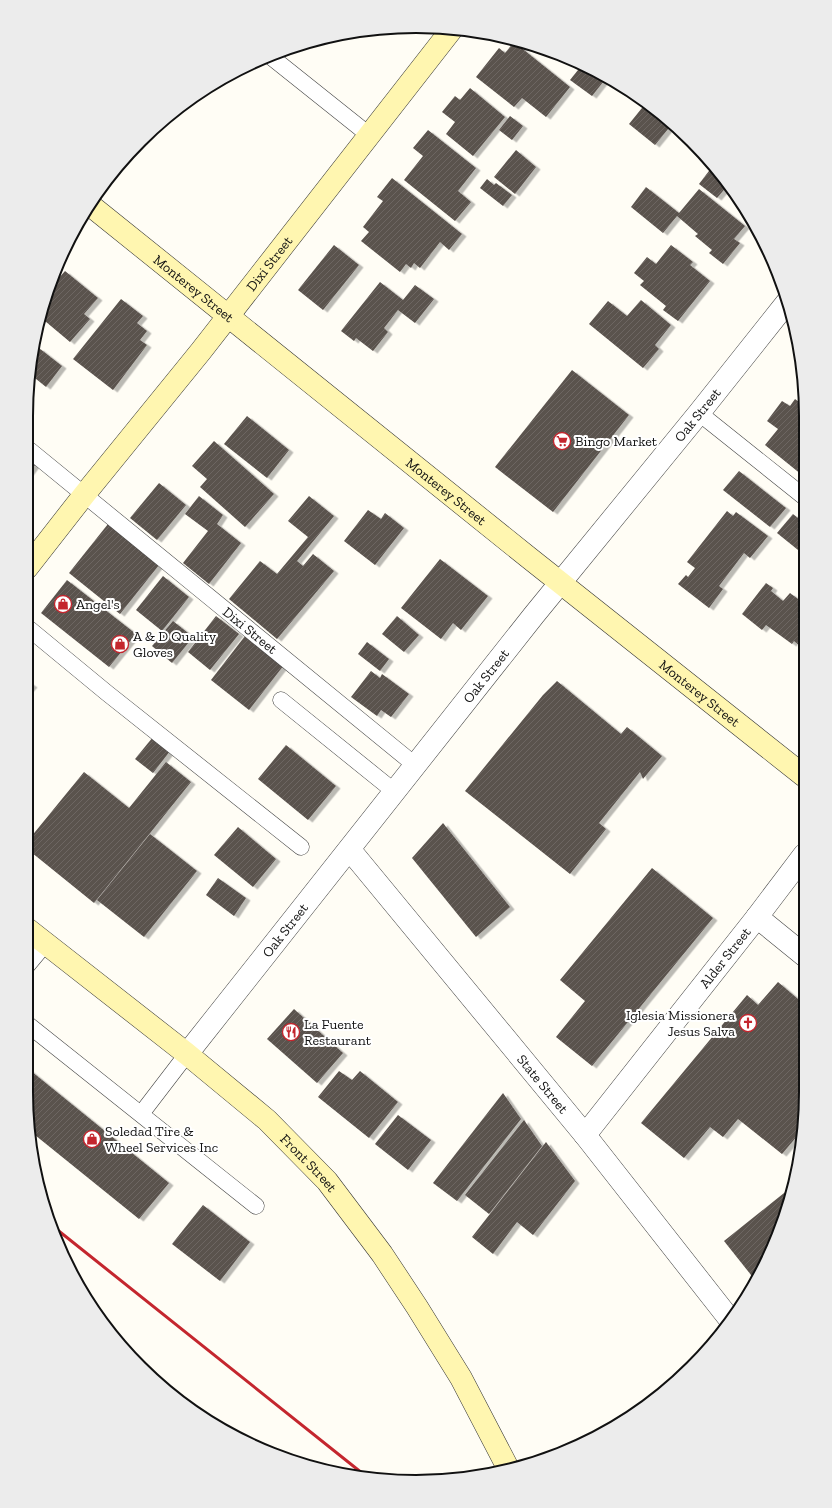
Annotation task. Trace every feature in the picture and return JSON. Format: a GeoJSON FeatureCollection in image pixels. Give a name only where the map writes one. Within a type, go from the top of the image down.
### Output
{"type":"FeatureCollection","features":[{"type":"Feature","properties":{"kind":"street","name":"Dixi Street"},"geometry":{"type":"LineString","coordinates":[[33,560],[228,316],[448,35]]}},
{"type":"Feature","properties":{"kind":"street","name":"Monterey Street"},"geometry":{"type":"LineString","coordinates":[[94,208],[560,583],[799,772]]}},
{"type":"Feature","properties":{"kind":"street","name":"Oak Street"},"geometry":{"type":"LineString","coordinates":[[187,1054],[560,583],[783,307]]}},
{"type":"Feature","properties":{"kind":"street","name":"State Street"},"geometry":{"type":"LineString","coordinates":[[350,850],[585,1135],[727,1315]]}},
{"type":"Feature","properties":{"kind":"street","name":"Alder Street"},"geometry":{"type":"LineString","coordinates":[[585,1135],[799,862]]}},
{"type":"Feature","properties":{"kind":"street"},"geometry":{"type":"LineString","coordinates":[[757,917],[799,951]]}},
{"type":"Feature","properties":{"kind":"street","name":"Front Street"},"geometry":{"type":"LineString","coordinates":[[33,933],[187,1054],[267,1120],[328,1181],[382,1254],[417,1307],[461,1378],[506,1464]]}},
{"type":"Feature","properties":{"kind":"lane"},"geometry":{"type":"LineString","coordinates":[[275,60],[370,135]]}},
{"type":"Feature","properties":{"kind":"lane"},"geometry":{"type":"LineString","coordinates":[[699,413],[799,493]]}},
{"type":"Feature","properties":{"kind":"lane","name":"Dixi Street"},"geometry":{"type":"LineString","coordinates":[[33,453],[416,765]]}},
{"type":"Feature","properties":{"kind":"lane"},"geometry":{"type":"LineString","coordinates":[[33,633],[301,847]]}},
{"type":"Feature","properties":{"kind":"lane"},"geometry":{"type":"LineString","coordinates":[[281,700],[395,792]]}},
{"type":"Feature","properties":{"kind":"lane"},"geometry":{"type":"LineString","coordinates":[[33,959],[46,943]]}},
{"type":"Feature","properties":{"kind":"lane"},"geometry":{"type":"LineString","coordinates":[[33,1029],[256,1206]]}},
{"type":"Feature","properties":{"kind":"lane"},"geometry":{"type":"LineString","coordinates":[[141,1114],[187,1054]]}},
{"type":"Feature","properties":{"kind":"building"},"geometry":{"type":"Polygon","coordinates":[[[511,45],[521,48],[570,87],[546,117],[522,98],[514,107],[476,77],[499,48],[505,53],[511,45]]]}},
{"type":"Feature","properties":{"kind":"building"},"geometry":{"type":"Polygon","coordinates":[[[579,69],[603,82],[592,96],[570,80],[579,69]]]}},
{"type":"Feature","properties":{"kind":"building"},"geometry":{"type":"Polygon","coordinates":[[[470,88],[505,117],[473,156],[446,134],[455,122],[442,112],[455,96],[460,100],[470,88]]]}},
{"type":"Feature","properties":{"kind":"building"},"geometry":{"type":"Polygon","coordinates":[[[642,107],[669,128],[655,145],[629,124],[642,107]]]}},
{"type":"Feature","properties":{"kind":"building"},"geometry":{"type":"Polygon","coordinates":[[[510,116],[523,126],[512,140],[499,130],[510,116]]]}},
{"type":"Feature","properties":{"kind":"building"},"geometry":{"type":"Polygon","coordinates":[[[428,130],[476,168],[458,191],[471,202],[455,221],[404,180],[423,156],[413,148],[428,130]]]}},
{"type":"Feature","properties":{"kind":"building"},"geometry":{"type":"Polygon","coordinates":[[[516,150],[536,167],[515,194],[494,177],[516,150]]]}},
{"type":"Feature","properties":{"kind":"building"},"geometry":{"type":"Polygon","coordinates":[[[710,170],[724,189],[717,198],[699,184],[710,170]]]}},
{"type":"Feature","properties":{"kind":"building"},"geometry":{"type":"Polygon","coordinates":[[[392,178],[462,234],[449,250],[440,242],[420,268],[414,263],[411,268],[406,264],[400,272],[361,241],[369,232],[363,227],[383,201],[377,197],[392,178]]]}},
{"type":"Feature","properties":{"kind":"building"},"geometry":{"type":"Polygon","coordinates":[[[487,179],[494,185],[496,183],[512,195],[503,206],[480,188],[487,179]]]}},
{"type":"Feature","properties":{"kind":"building"},"geometry":{"type":"Polygon","coordinates":[[[646,187],[679,213],[699,189],[745,226],[734,239],[740,243],[723,264],[709,253],[712,250],[695,236],[698,234],[677,216],[663,233],[631,207],[646,187]]]}},
{"type":"Feature","properties":{"kind":"building"},"geometry":{"type":"Polygon","coordinates":[[[334,245],[359,265],[323,310],[298,290],[334,245]]]}},
{"type":"Feature","properties":{"kind":"building"},"geometry":{"type":"Polygon","coordinates":[[[671,245],[693,262],[690,265],[710,281],[678,321],[663,310],[666,306],[640,285],[644,281],[634,273],[647,257],[656,264],[671,245]]]}},
{"type":"Feature","properties":{"kind":"building"},"geometry":{"type":"Polygon","coordinates":[[[65,271],[98,298],[84,314],[90,319],[70,342],[45,321],[58,278],[65,271]]]}},
{"type":"Feature","properties":{"kind":"building"},"geometry":{"type":"Polygon","coordinates":[[[380,282],[403,300],[415,285],[434,299],[415,323],[398,310],[384,328],[388,332],[373,351],[356,338],[354,341],[341,331],[380,282]]]}},
{"type":"Feature","properties":{"kind":"building"},"geometry":{"type":"Polygon","coordinates":[[[121,299],[143,316],[137,323],[147,331],[140,340],[147,345],[113,390],[73,359],[121,299]]]}},
{"type":"Feature","properties":{"kind":"building"},"geometry":{"type":"Polygon","coordinates":[[[641,300],[671,325],[655,345],[659,349],[643,368],[589,324],[608,301],[627,316],[641,300]]]}},
{"type":"Feature","properties":{"kind":"building"},"geometry":{"type":"Polygon","coordinates":[[[39,348],[62,366],[46,387],[35,378],[39,348]]]}},
{"type":"Feature","properties":{"kind":"building","name":"Bingo Market"},"geometry":{"type":"Polygon","coordinates":[[[572,370],[629,415],[553,512],[495,467],[572,370]]]}},
{"type":"Feature","properties":{"kind":"building"},"geometry":{"type":"Polygon","coordinates":[[[795,399],[798,402],[799,473],[765,445],[778,429],[767,421],[782,401],[790,406],[795,399]]]}},
{"type":"Feature","properties":{"kind":"building"},"geometry":{"type":"Polygon","coordinates":[[[247,416],[289,450],[267,478],[224,444],[247,416]]]}},
{"type":"Feature","properties":{"kind":"building"},"geometry":{"type":"Polygon","coordinates":[[[214,441],[274,494],[245,527],[200,487],[207,479],[192,466],[214,441]]]}},
{"type":"Feature","properties":{"kind":"building"},"geometry":{"type":"Polygon","coordinates":[[[739,471],[786,508],[770,527],[723,490],[739,471]]]}},
{"type":"Feature","properties":{"kind":"building"},"geometry":{"type":"Polygon","coordinates":[[[159,483],[186,505],[157,540],[130,518],[159,483]]]}},
{"type":"Feature","properties":{"kind":"building"},"geometry":{"type":"Polygon","coordinates":[[[199,496],[223,515],[217,524],[241,543],[209,584],[183,563],[208,531],[185,514],[199,496]]]}},
{"type":"Feature","properties":{"kind":"building"},"geometry":{"type":"Polygon","coordinates":[[[309,496],[334,516],[297,561],[303,566],[313,554],[334,571],[277,639],[229,599],[260,561],[277,574],[308,537],[288,521],[309,496]]]}},
{"type":"Feature","properties":{"kind":"building"},"geometry":{"type":"Polygon","coordinates":[[[368,510],[381,519],[385,513],[404,528],[375,565],[344,541],[368,510]]]}},
{"type":"Feature","properties":{"kind":"building"},"geometry":{"type":"Polygon","coordinates":[[[727,511],[733,516],[736,512],[768,536],[750,558],[744,553],[719,586],[723,589],[709,608],[678,584],[686,575],[688,577],[695,568],[687,562],[727,511]]]}},
{"type":"Feature","properties":{"kind":"building"},"geometry":{"type":"Polygon","coordinates":[[[793,514],[799,519],[799,551],[777,533],[793,514]]]}},
{"type":"Feature","properties":{"kind":"building"},"geometry":{"type":"Polygon","coordinates":[[[108,524],[159,565],[120,614],[69,573],[108,524]]]}},
{"type":"Feature","properties":{"kind":"building"},"geometry":{"type":"Polygon","coordinates":[[[440,559],[488,596],[461,630],[453,623],[441,639],[401,608],[440,559]]]}},
{"type":"Feature","properties":{"kind":"building"},"geometry":{"type":"Polygon","coordinates":[[[163,576],[189,597],[162,631],[136,610],[163,576]]]}},
{"type":"Feature","properties":{"kind":"building"},"geometry":{"type":"Polygon","coordinates":[[[67,580],[136,634],[109,667],[41,613],[67,580]]]}},
{"type":"Feature","properties":{"kind":"building"},"geometry":{"type":"Polygon","coordinates":[[[766,583],[773,588],[771,591],[783,601],[790,593],[798,599],[799,597],[799,645],[794,641],[792,644],[766,625],[762,630],[742,614],[766,583]]]}},
{"type":"Feature","properties":{"kind":"building"},"geometry":{"type":"Polygon","coordinates":[[[216,616],[239,634],[210,670],[188,652],[216,616]]]}},
{"type":"Feature","properties":{"kind":"building"},"geometry":{"type":"Polygon","coordinates":[[[397,616],[419,635],[404,652],[382,634],[397,616]]]}},
{"type":"Feature","properties":{"kind":"building"},"geometry":{"type":"Polygon","coordinates":[[[173,621],[193,637],[172,663],[152,646],[173,621]]]}},
{"type":"Feature","properties":{"kind":"building"},"geometry":{"type":"Polygon","coordinates":[[[245,636],[284,665],[249,710],[211,680],[245,636]]]}},
{"type":"Feature","properties":{"kind":"building"},"geometry":{"type":"Polygon","coordinates":[[[367,642],[389,659],[380,671],[358,654],[367,642]]]}},
{"type":"Feature","properties":{"kind":"building"},"geometry":{"type":"Polygon","coordinates":[[[371,671],[380,678],[382,674],[409,694],[391,717],[381,710],[377,716],[351,697],[371,671]]]}},
{"type":"Feature","properties":{"kind":"building"},"geometry":{"type":"Polygon","coordinates":[[[557,681],[621,734],[627,727],[662,756],[643,779],[640,772],[599,823],[606,829],[570,874],[465,791],[543,695],[557,681]]]}},
{"type":"Feature","properties":{"kind":"building"},"geometry":{"type":"Polygon","coordinates":[[[153,737],[170,751],[153,773],[135,759],[153,737]]]}},
{"type":"Feature","properties":{"kind":"building"},"geometry":{"type":"Polygon","coordinates":[[[286,745],[336,786],[308,820],[258,779],[286,745]]]}},
{"type":"Feature","properties":{"kind":"building"},"geometry":{"type":"Polygon","coordinates":[[[166,762],[191,782],[94,903],[33,854],[33,834],[84,772],[129,808],[166,762]]]}},
{"type":"Feature","properties":{"kind":"building"},"geometry":{"type":"Polygon","coordinates":[[[443,823],[510,907],[476,937],[412,858],[443,823]]]}},
{"type":"Feature","properties":{"kind":"building"},"geometry":{"type":"Polygon","coordinates":[[[238,827],[276,859],[253,887],[214,855],[238,827]]]}},
{"type":"Feature","properties":{"kind":"building"},"geometry":{"type":"Polygon","coordinates":[[[150,834],[197,871],[144,937],[97,900],[150,834]]]}},
{"type":"Feature","properties":{"kind":"building"},"geometry":{"type":"Polygon","coordinates":[[[652,868],[713,918],[592,1066],[556,1037],[585,1001],[560,980],[652,868]]]}},
{"type":"Feature","properties":{"kind":"building"},"geometry":{"type":"Polygon","coordinates":[[[218,878],[246,898],[234,916],[206,895],[218,878]]]}},
{"type":"Feature","properties":{"kind":"building"},"geometry":{"type":"Polygon","coordinates":[[[778,982],[799,1000],[799,1092],[796,1137],[782,1154],[738,1119],[723,1137],[710,1127],[684,1158],[641,1123],[747,995],[758,1005],[778,982]]]}},
{"type":"Feature","properties":{"kind":"building"},"geometry":{"type":"Polygon","coordinates":[[[294,1009],[343,1053],[317,1083],[267,1039],[294,1009]]]}},
{"type":"Feature","properties":{"kind":"building"},"geometry":{"type":"Polygon","coordinates":[[[339,1071],[352,1080],[360,1071],[398,1102],[369,1138],[318,1097],[339,1071]]]}},
{"type":"Feature","properties":{"kind":"building"},"geometry":{"type":"Polygon","coordinates":[[[33,1073],[169,1183],[139,1219],[35,1135],[33,1073]]]}},
{"type":"Feature","properties":{"kind":"building"},"geometry":{"type":"Polygon","coordinates":[[[503,1093],[521,1119],[457,1201],[433,1183],[503,1093]]]}},
{"type":"Feature","properties":{"kind":"building"},"geometry":{"type":"Polygon","coordinates":[[[398,1115],[431,1140],[408,1170],[375,1144],[398,1115]]]}},
{"type":"Feature","properties":{"kind":"building"},"geometry":{"type":"Polygon","coordinates":[[[524,1120],[542,1146],[489,1214],[465,1195],[524,1120]]]}},
{"type":"Feature","properties":{"kind":"building"},"geometry":{"type":"Polygon","coordinates":[[[546,1142],[575,1181],[533,1235],[517,1222],[493,1254],[472,1237],[546,1142]]]}},
{"type":"Feature","properties":{"kind":"building"},"geometry":{"type":"Polygon","coordinates":[[[786,1192],[770,1239],[752,1276],[724,1241],[786,1192]]]}},
{"type":"Feature","properties":{"kind":"building"},"geometry":{"type":"Polygon","coordinates":[[[203,1205],[250,1242],[220,1281],[172,1244],[203,1205]]]}},
{"type":"Feature","properties":{"kind":"railway"},"geometry":{"type":"LineString","coordinates":[[59,1231],[359,1471]]}},
{"type":"Feature","properties":{"kind":"place","name":"Bingo Market"},"geometry":{"type":"Point","coordinates":[562,441]}},
{"type":"Feature","properties":{"kind":"place","name":"Angel's"},"geometry":{"type":"Point","coordinates":[63,604]}},
{"type":"Feature","properties":{"kind":"place","name":"A & D Quality Gloves"},"geometry":{"type":"Point","coordinates":[120,644]}},
{"type":"Feature","properties":{"kind":"place","name":"Iglesia Missionera Jesus Salva"},"geometry":{"type":"Point","coordinates":[748,1023]}},
{"type":"Feature","properties":{"kind":"place","name":"La Fuente Restaurant"},"geometry":{"type":"Point","coordinates":[291,1032]}},
{"type":"Feature","properties":{"kind":"place","name":"Soledad Tire & Wheel Services Inc"},"geometry":{"type":"Point","coordinates":[92,1139]}}]}
